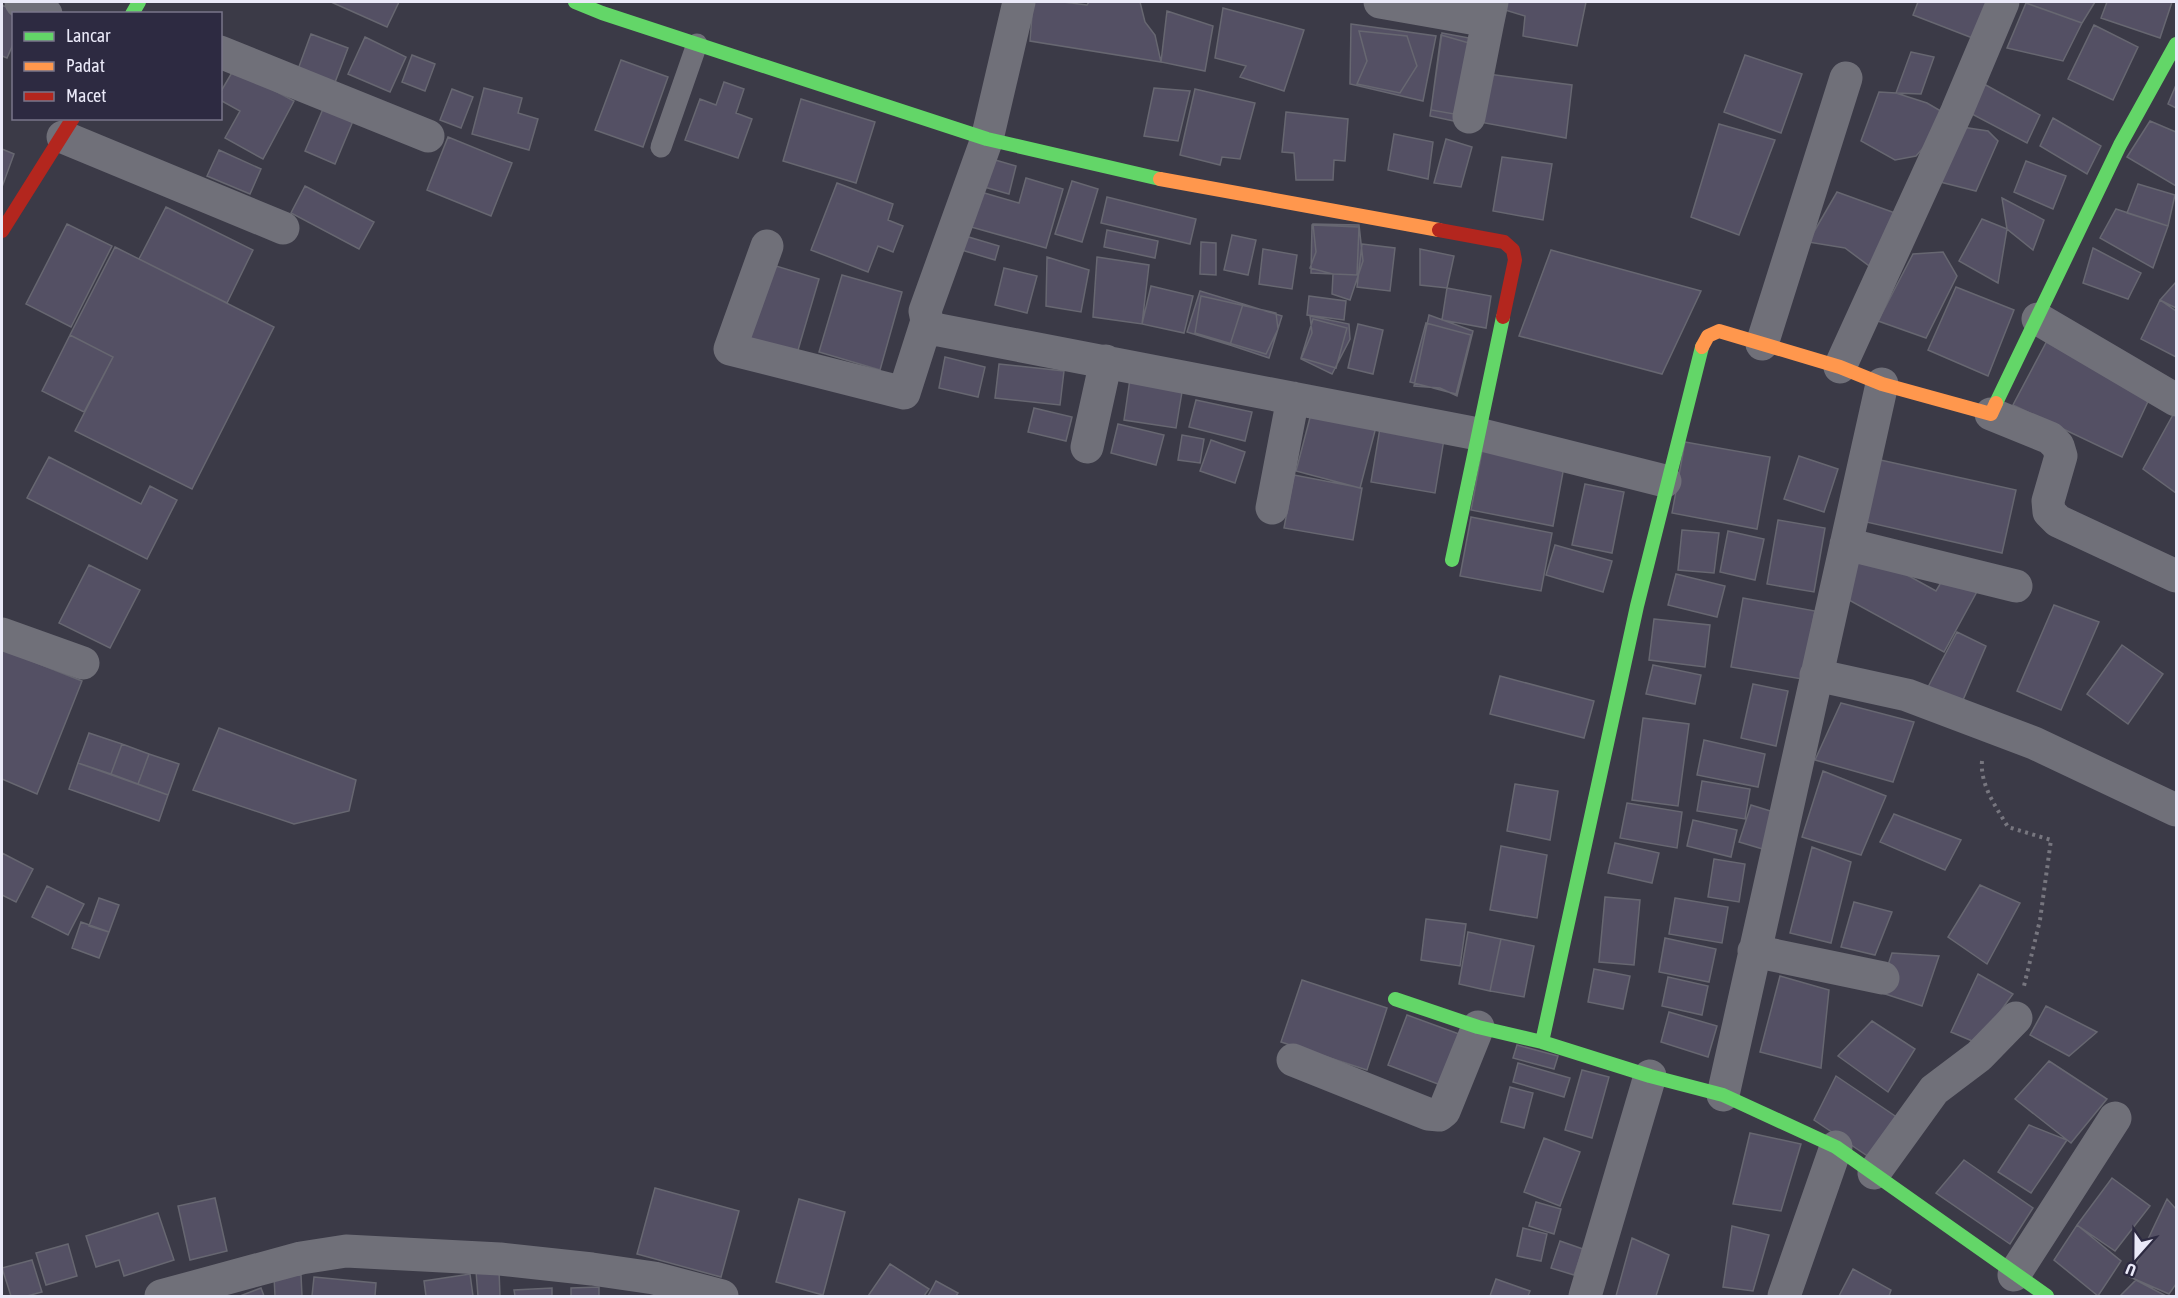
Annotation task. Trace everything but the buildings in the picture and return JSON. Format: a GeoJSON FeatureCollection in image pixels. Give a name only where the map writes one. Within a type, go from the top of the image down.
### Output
{"type":"FeatureCollection","features":[{"type":"Feature","properties":{"kind":"street"},"geometry":{"type":"LineString","coordinates":[[21,2],[42,12]]}},
{"type":"Feature","properties":{"kind":"street"},"geometry":{"type":"LineString","coordinates":[[575,2],[987,139],[1169,181],[1504,242],[1513,249],[1515,260],[1452,560]]}},
{"type":"Feature","properties":{"kind":"street"},"geometry":{"type":"LineString","coordinates":[[767,246],[730,349],[904,393],[927,321],[926,311],[987,139],[1019,2]]}},
{"type":"Feature","properties":{"kind":"street"},"geometry":{"type":"LineString","coordinates":[[1380,2],[1490,11],[1469,117]]}},
{"type":"Feature","properties":{"kind":"street"},"geometry":{"type":"LineString","coordinates":[[1840,367],[1957,111],[2003,2]]}},
{"type":"Feature","properties":{"kind":"street"},"geometry":{"type":"LineString","coordinates":[[1991,414],[2120,146],[2176,44]]}},
{"type":"Feature","properties":{"kind":"street"},"geometry":{"type":"LineString","coordinates":[[222,53],[428,136]]}},
{"type":"Feature","properties":{"kind":"street"},"geometry":{"type":"LineString","coordinates":[[1762,344],[1846,78]]}},
{"type":"Feature","properties":{"kind":"street"},"geometry":{"type":"LineString","coordinates":[[2,231],[68,128],[283,228]]}},
{"type":"Feature","properties":{"kind":"street"},"geometry":{"type":"LineString","coordinates":[[2038,320],[2176,400]]}},
{"type":"Feature","properties":{"kind":"street"},"geometry":{"type":"LineString","coordinates":[[927,321],[934,328],[1478,434],[1665,481]]}},
{"type":"Feature","properties":{"kind":"street"},"geometry":{"type":"LineString","coordinates":[[1542,1042],[1603,751],[1665,481],[1702,346],[1708,336],[1719,331],[1840,367],[1882,384],[1991,414],[2050,438],[2058,446],[2061,456],[2048,501],[2049,512],[2058,521],[2176,576]]}},
{"type":"Feature","properties":{"kind":"street"},"geometry":{"type":"LineString","coordinates":[[1087,447],[1106,362]]}},
{"type":"Feature","properties":{"kind":"street"},"geometry":{"type":"LineString","coordinates":[[1723,1095],[1882,384]]}},
{"type":"Feature","properties":{"kind":"street"},"geometry":{"type":"LineString","coordinates":[[1272,508],[1293,398]]}},
{"type":"Feature","properties":{"kind":"street"},"geometry":{"type":"LineString","coordinates":[[1846,544],[2016,586]]}},
{"type":"Feature","properties":{"kind":"street"},"geometry":{"type":"LineString","coordinates":[[2,634],[83,663]]}},
{"type":"Feature","properties":{"kind":"street"},"geometry":{"type":"LineString","coordinates":[[1816,675],[1907,695],[2034,743],[2176,810]]}},
{"type":"Feature","properties":{"kind":"street"},"geometry":{"type":"LineString","coordinates":[[1754,951],[1883,978]]}},
{"type":"Feature","properties":{"kind":"street"},"geometry":{"type":"LineString","coordinates":[[1395,999],[1478,1027],[1542,1042],[1650,1076],[1723,1095],[1836,1147],[2014,1275],[2047,1296]]}},
{"type":"Feature","properties":{"kind":"street"},"geometry":{"type":"LineString","coordinates":[[1874,1173],[1934,1090],[1979,1056],[2016,1018]]}},
{"type":"Feature","properties":{"kind":"street"},"geometry":{"type":"LineString","coordinates":[[1293,1060],[1428,1114],[1439,1115],[1444,1111],[1478,1027]]}},
{"type":"Feature","properties":{"kind":"street"},"geometry":{"type":"LineString","coordinates":[[1585,1296],[1650,1076]]}},
{"type":"Feature","properties":{"kind":"street"},"geometry":{"type":"LineString","coordinates":[[2014,1275],[2115,1118]]}},
{"type":"Feature","properties":{"kind":"street"},"geometry":{"type":"LineString","coordinates":[[1784,1296],[1836,1147]]}},
{"type":"Feature","properties":{"kind":"street"},"geometry":{"type":"LineString","coordinates":[[178,1294],[301,1258],[346,1251],[500,1259],[652,1287],[722,1296]]}},
{"type":"Feature","properties":{"kind":"lane"},"geometry":{"type":"LineString","coordinates":[[661,147],[697,44]]}},
{"type":"Feature","properties":{"kind":"path"},"geometry":{"type":"LineString","coordinates":[[1989,726],[1981,770],[1991,800],[2008,827],[2051,840],[2040,920],[2016,1018]]}},
{"type":"Feature","properties":{"kind":"traffic: fast"},"geometry":{"type":"LineString","coordinates":[[133,12],[139,2]]}},
{"type":"Feature","properties":{"kind":"traffic: fast"},"geometry":{"type":"LineString","coordinates":[[575,2],[602,13],[987,139],[1160,179]]}},
{"type":"Feature","properties":{"kind":"traffic: fast"},"geometry":{"type":"LineString","coordinates":[[1996,403],[2120,145],[2176,44]]}},
{"type":"Feature","properties":{"kind":"traffic: fast"},"geometry":{"type":"LineString","coordinates":[[1452,560],[1503,317]]}},
{"type":"Feature","properties":{"kind":"traffic: fast"},"geometry":{"type":"LineString","coordinates":[[1542,1042],[1637,606],[1702,347]]}},
{"type":"Feature","properties":{"kind":"traffic: fast"},"geometry":{"type":"LineString","coordinates":[[1395,999],[1478,1027],[1542,1042],[1650,1076],[1723,1095],[1836,1147],[2047,1296]]}},
{"type":"Feature","properties":{"kind":"traffic: slow"},"geometry":{"type":"LineString","coordinates":[[1160,179],[1439,230]]}},
{"type":"Feature","properties":{"kind":"traffic: slow"},"geometry":{"type":"LineString","coordinates":[[1702,347],[1708,336],[1719,331],[1840,367],[1882,384],[1991,414],[1996,403]]}},
{"type":"Feature","properties":{"kind":"traffic: jam"},"geometry":{"type":"LineString","coordinates":[[2,231],[72,120]]}},
{"type":"Feature","properties":{"kind":"traffic: jam"},"geometry":{"type":"LineString","coordinates":[[1439,230],[1504,242],[1513,250],[1515,260],[1503,317]]}}]}
